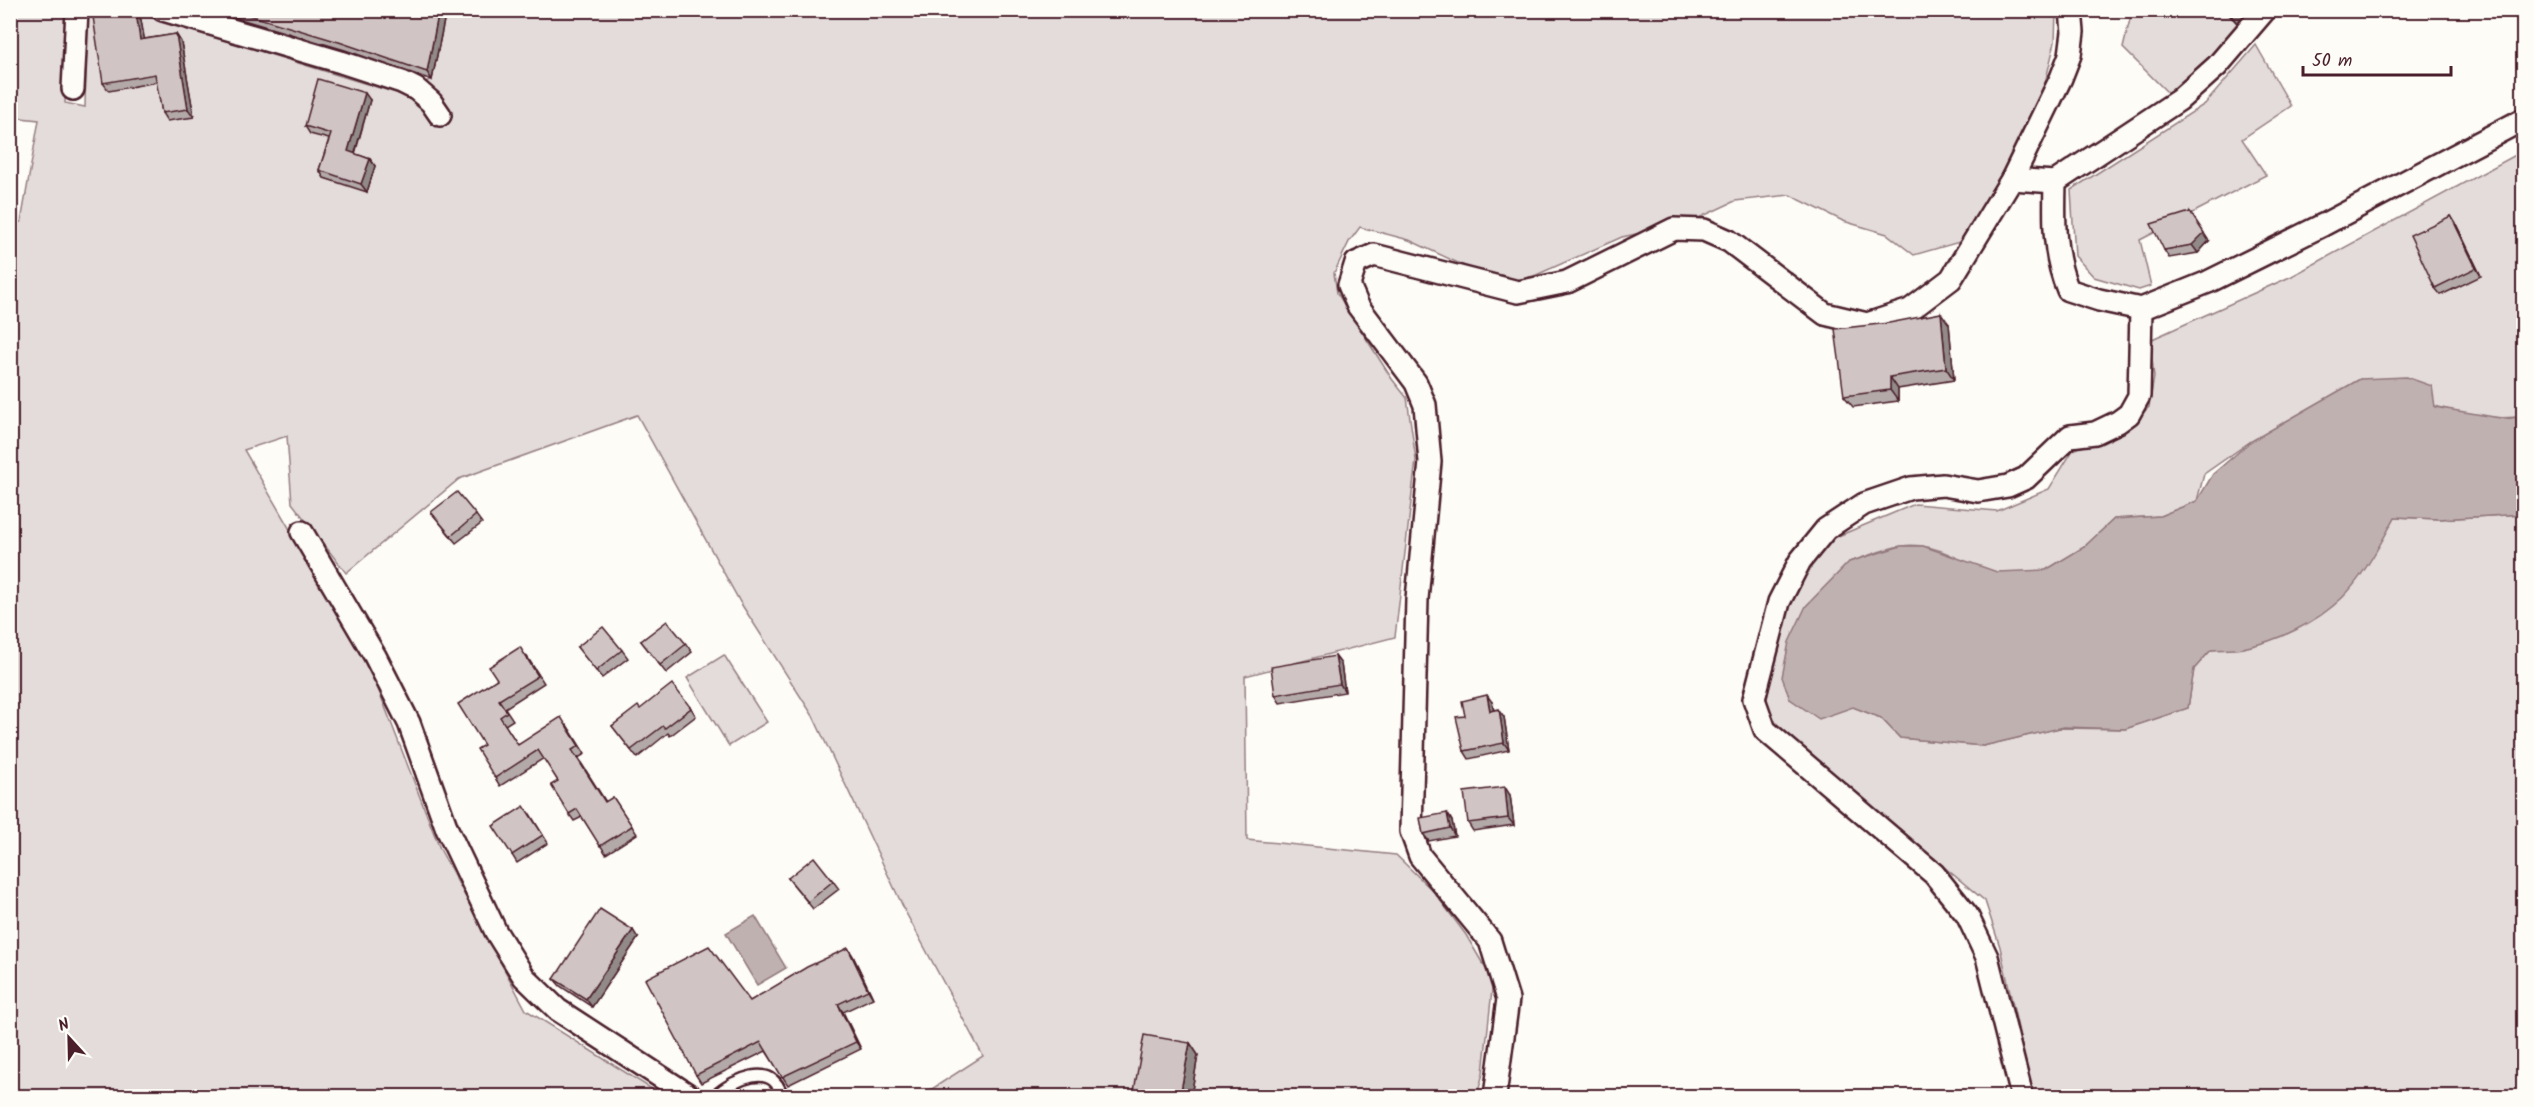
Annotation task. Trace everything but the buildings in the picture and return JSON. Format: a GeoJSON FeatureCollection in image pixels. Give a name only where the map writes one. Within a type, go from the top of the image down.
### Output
{"type":"FeatureCollection","features":[{"type":"Feature","properties":{"kind":"street"},"geometry":{"type":"LineString","coordinates":[[73,89],[77,10]]}},
{"type":"Feature","properties":{"kind":"street"},"geometry":{"type":"LineString","coordinates":[[163,10],[402,82],[416,89],[431,102],[440,115]]}},
{"type":"Feature","properties":{"kind":"street"},"geometry":{"type":"LineString","coordinates":[[1495,1096],[1508,999],[1490,942],[1420,856],[1411,831],[1417,599],[1430,462],[1425,405],[1416,383],[1358,306],[1349,285],[1356,264],[1374,255],[1518,292],[1567,282],[1674,229],[1704,230],[1729,242],[1825,314],[1867,324],[1910,310],[1951,279],[2012,179],[2070,55],[2073,32],[2071,10]]}},
{"type":"Feature","properties":{"kind":"street"},"geometry":{"type":"LineString","coordinates":[[2012,179],[2055,182],[2179,100],[2217,66],[2265,10]]}},
{"type":"Feature","properties":{"kind":"street"},"geometry":{"type":"LineString","coordinates":[[2055,182],[2054,215],[2058,266],[2068,290],[2099,300],[2141,309],[2208,282],[2323,225],[2523,119]]}},
{"type":"Feature","properties":{"kind":"street"},"geometry":{"type":"LineString","coordinates":[[2022,1096],[1987,957],[1967,915],[1934,874],[1765,730],[1755,699],[1779,602],[1800,561],[1826,529],[1864,504],[1911,488],[1943,485],[1978,492],[2008,486],[2026,478],[2070,436],[2095,433],[2118,422],[2128,414],[2139,396],[2141,309]]}},
{"type":"Feature","properties":{"kind":"street"},"geometry":{"type":"LineString","coordinates":[[302,532],[375,656],[409,723],[447,829],[496,932],[524,977],[558,1010],[690,1096]]}},
{"type":"Feature","properties":{"kind":"lane"},"geometry":{"type":"LineString","coordinates":[[715,1096],[743,1078],[757,1074],[771,1080],[781,1091],[782,1096]]}},
{"type":"Feature","properties":{"kind":"shaded area"},"geometry":{"type":"Polygon","coordinates":[[[11,11],[66,11],[65,103],[85,107],[87,11],[130,11],[399,94],[432,79],[446,11],[2056,11],[2055,42],[2037,116],[1989,194],[1970,239],[1914,255],[1887,234],[1843,221],[1790,195],[1735,201],[1688,223],[1622,237],[1534,276],[1503,284],[1409,240],[1360,227],[1349,242],[1334,273],[1337,293],[1392,379],[1407,398],[1416,460],[1395,637],[1245,676],[1247,840],[1396,855],[1434,892],[1466,935],[1493,981],[1483,1073],[1477,1096],[921,1096],[983,1056],[906,913],[813,716],[740,602],[637,415],[459,479],[346,573],[292,503],[287,436],[244,450],[370,668],[440,849],[526,1010],[663,1096],[11,1096],[10,225],[21,222],[39,120],[11,117],[11,11]]]}},
{"type":"Feature","properties":{"kind":"shaded area"},"geometry":{"type":"Polygon","coordinates":[[[2132,11],[2256,11],[2170,95],[2123,48],[2132,11]]]}},
{"type":"Feature","properties":{"kind":"shaded area"},"geometry":{"type":"Polygon","coordinates":[[[2256,45],[2291,106],[2242,139],[2266,175],[2140,240],[2151,286],[2139,290],[2094,277],[2075,256],[2071,190],[2205,104],[2256,45]]]}},
{"type":"Feature","properties":{"kind":"shaded area"},"geometry":{"type":"Polygon","coordinates":[[[2523,151],[2523,416],[2483,417],[2462,413],[2419,401],[2360,379],[2250,442],[2204,474],[2197,501],[2160,516],[2114,519],[2084,547],[2046,570],[1991,579],[1949,554],[1914,545],[1889,549],[1849,562],[1790,699],[1801,705],[1853,707],[1881,718],[1900,738],[1983,746],[2059,728],[2125,729],[2188,708],[2194,669],[2211,650],[2275,638],[2300,627],[2323,612],[2343,594],[2361,572],[2395,517],[2439,519],[2523,514],[2523,1096],[2033,1096],[2000,947],[1985,901],[1774,726],[1766,703],[1789,600],[1813,559],[1836,537],[1915,504],[1997,511],[2049,489],[2073,450],[2121,433],[2149,407],[2154,377],[2150,340],[2292,276],[2523,151]]]}},
{"type":"Feature","properties":{"kind":"shaded area"},"geometry":{"type":"Polygon","coordinates":[[[2406,377],[2432,386],[2435,407],[2506,419],[2523,416],[2523,514],[2439,519],[2395,517],[2364,571],[2349,591],[2332,607],[2296,630],[2270,641],[2239,649],[2211,650],[2194,669],[2188,708],[2125,729],[2064,727],[1983,746],[1900,738],[1881,718],[1853,707],[1819,719],[1790,699],[1782,677],[1789,642],[1806,606],[1849,562],[1901,546],[1923,546],[1997,572],[2046,570],[2084,547],[2114,519],[2160,516],[2197,501],[2213,474],[2250,442],[2360,379],[2406,377]]]}},
{"type":"Feature","properties":{"kind":"shaded area"},"geometry":{"type":"Polygon","coordinates":[[[724,655],[767,722],[729,746],[687,678],[724,655]]]}},
{"type":"Feature","properties":{"kind":"shaded area"},"geometry":{"type":"Polygon","coordinates":[[[755,916],[786,968],[757,985],[726,933],[755,916]]]}}]}
